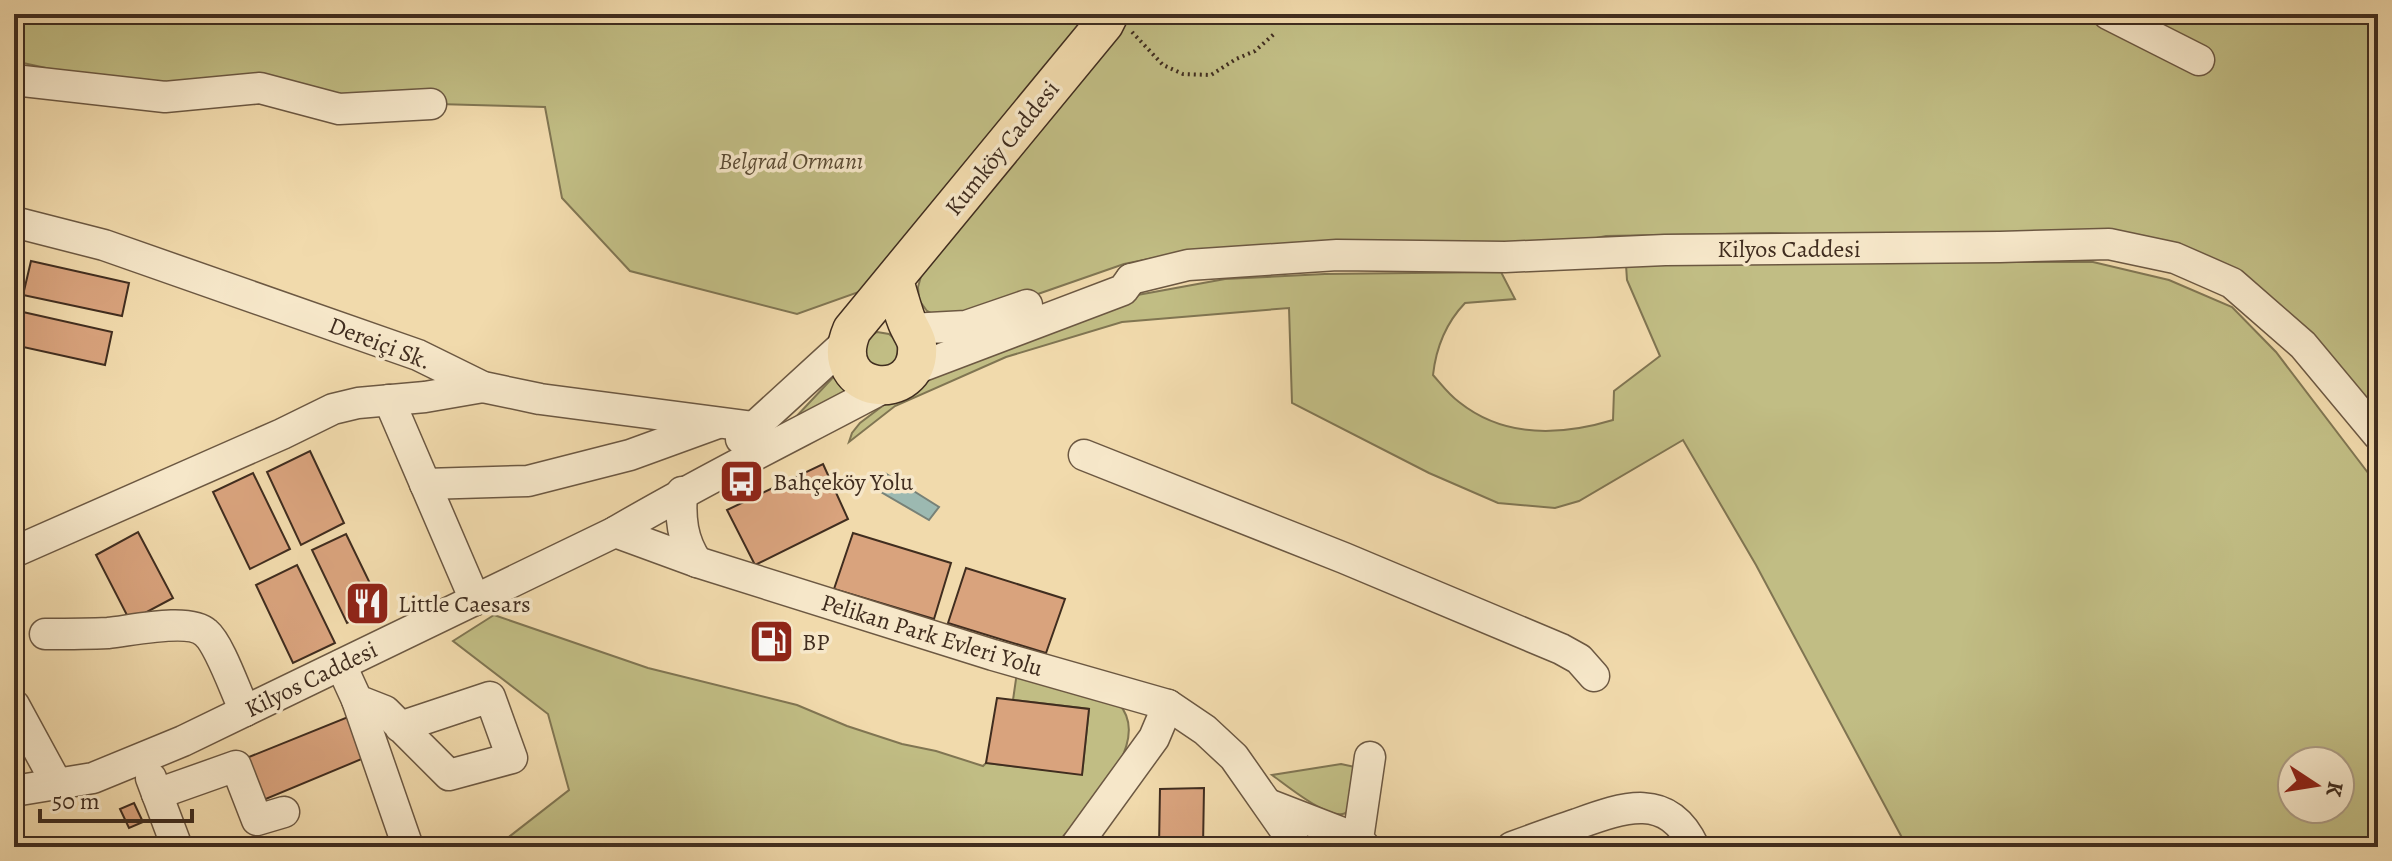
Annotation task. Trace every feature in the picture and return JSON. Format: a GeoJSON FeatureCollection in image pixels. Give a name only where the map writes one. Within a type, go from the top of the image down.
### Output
{"type":"FeatureCollection","features":[{"type":"Feature","properties":{"kind":"main road","name":"Kumköy Caddesi"},"geometry":{"type":"LineString","coordinates":[[854,331],[1107,19]]}},
{"type":"Feature","properties":{"kind":"main road"},"geometry":{"type":"LineString","coordinates":[[894,280],[917,342],[917,358],[898,378],[862,381],[851,370],[846,355],[854,331],[878,314],[889,315],[909,326]]}},
{"type":"Feature","properties":{"kind":"street"},"geometry":{"type":"LineString","coordinates":[[2108,14],[2199,60]]}},
{"type":"Feature","properties":{"kind":"street"},"geometry":{"type":"LineString","coordinates":[[14,80],[165,97],[260,88],[339,109],[431,104]]}},
{"type":"Feature","properties":{"kind":"street","name":"Dereiçi Sk."},"geometry":{"type":"LineString","coordinates":[[14,222],[104,245],[418,355],[483,387],[540,399],[754,427]]}},
{"type":"Feature","properties":{"kind":"street","name":"Kilyos Caddesi"},"geometry":{"type":"LineString","coordinates":[[1131,279],[1188,265],[1337,255],[1505,257],[1665,250],[2109,244],[2175,258],[2232,283],[2303,345],[2378,435]]}},
{"type":"Feature","properties":{"kind":"street"},"geometry":{"type":"LineString","coordinates":[[682,492],[758,455],[898,378],[1123,290],[1131,279],[1118,273],[966,326],[909,326]]}},
{"type":"Feature","properties":{"kind":"street"},"geometry":{"type":"LineString","coordinates":[[697,562],[684,538],[680,514],[682,492],[854,331]]}},
{"type":"Feature","properties":{"kind":"street"},"geometry":{"type":"LineString","coordinates":[[14,552],[333,409],[483,387]]}},
{"type":"Feature","properties":{"kind":"street"},"geometry":{"type":"LineString","coordinates":[[389,400],[475,600]]}},
{"type":"Feature","properties":{"kind":"street"},"geometry":{"type":"LineString","coordinates":[[425,484],[528,481],[630,455],[720,423]]}},
{"type":"Feature","properties":{"kind":"street"},"geometry":{"type":"LineString","coordinates":[[1084,455],[1344,558],[1561,649],[1579,659],[1594,676]]}},
{"type":"Feature","properties":{"kind":"street","name":"Kilyos Caddesi"},"geometry":{"type":"LineString","coordinates":[[14,791],[93,778],[144,757],[615,532],[682,492]]}},
{"type":"Feature","properties":{"kind":"street","name":"Pelikan Park Evleri Yolu"},"geometry":{"type":"LineString","coordinates":[[615,532],[697,562],[993,655],[1168,705],[1205,730],[1234,757],[1297,847]]}},
{"type":"Feature","properties":{"kind":"street"},"geometry":{"type":"LineString","coordinates":[[45,634],[106,633],[162,626],[195,628],[205,632],[214,644],[245,711]]}},
{"type":"Feature","properties":{"kind":"street"},"geometry":{"type":"LineString","coordinates":[[341,665],[357,700],[408,847]]}},
{"type":"Feature","properties":{"kind":"street"},"geometry":{"type":"LineString","coordinates":[[357,700],[385,711],[400,727]]}},
{"type":"Feature","properties":{"kind":"street"},"geometry":{"type":"LineString","coordinates":[[14,705],[57,784]]}},
{"type":"Feature","properties":{"kind":"street"},"geometry":{"type":"LineString","coordinates":[[1075,847],[1154,738],[1168,705]]}},
{"type":"Feature","properties":{"kind":"street"},"geometry":{"type":"LineString","coordinates":[[144,757],[177,847]]}},
{"type":"Feature","properties":{"kind":"street"},"geometry":{"type":"LineString","coordinates":[[1270,805],[1362,843],[1370,757]]}},
{"type":"Feature","properties":{"kind":"street"},"geometry":{"type":"LineString","coordinates":[[157,794],[236,766],[257,820],[284,812]]}},
{"type":"Feature","properties":{"kind":"street"},"geometry":{"type":"LineString","coordinates":[[1512,847],[1621,808],[1649,807],[1670,815],[1687,833],[1694,847]]}},
{"type":"Feature","properties":{"kind":"path"},"geometry":{"type":"LineString","coordinates":[[1107,19],[1126,26],[1163,65],[1183,74],[1211,75],[1255,51],[1274,34]]}},
{"type":"Feature","properties":{"kind":"green space","name":"Belgrad Ormanı"},"geometry":{"type":"Polygon","coordinates":[[[14,14],[2378,14],[2378,424],[2175,247],[1771,233],[1606,236],[1547,248],[1189,251],[1124,264],[972,317],[938,317],[927,311],[919,300],[918,287],[923,269],[797,314],[630,271],[562,198],[545,107],[178,97],[14,61],[14,14]]]}},
{"type":"Feature","properties":{"kind":"green space"},"geometry":{"type":"Polygon","coordinates":[[[2093,262],[2169,280],[2232,307],[2276,352],[2378,486],[2378,847],[1907,847],[1756,565],[1683,440],[1579,501],[1555,508],[1498,503],[1429,473],[1292,403],[1289,308],[1122,322],[1006,357],[895,406],[849,442],[860,423],[897,395],[961,363],[1132,296],[1225,279],[1325,274],[1501,272],[1515,299],[1465,303],[1443,336],[1433,375],[1455,399],[1476,414],[1514,428],[1553,431],[1593,425],[1613,420],[1614,391],[1660,356],[1627,280],[1626,265],[2093,262]]]}},
{"type":"Feature","properties":{"kind":"green space"},"geometry":{"type":"Polygon","coordinates":[[[877,332],[889,334],[896,341],[898,353],[893,366],[868,367],[862,342],[877,332]]]}},
{"type":"Feature","properties":{"kind":"green space"},"geometry":{"type":"Polygon","coordinates":[[[839,371],[857,390],[794,419],[839,371]]]}},
{"type":"Feature","properties":{"kind":"green space"},"geometry":{"type":"Polygon","coordinates":[[[494,615],[648,668],[797,705],[847,726],[983,766],[986,763],[1082,774],[1089,709],[1013,700],[1017,672],[1119,704],[1128,721],[1128,739],[1110,779],[1054,847],[496,847],[569,790],[548,714],[453,641],[494,615]]]}},
{"type":"Feature","properties":{"kind":"green space"},"geometry":{"type":"Polygon","coordinates":[[[1341,764],[1355,767],[1352,802],[1348,811],[1342,814],[1322,809],[1272,775],[1341,764]]]}},
{"type":"Feature","properties":{"kind":"water"},"geometry":{"type":"Polygon","coordinates":[[[885,473],[939,507],[929,520],[874,488],[885,473]]]}},
{"type":"Feature","properties":{"kind":"building"},"geometry":{"type":"Polygon","coordinates":[[[31,261],[129,283],[122,316],[23,295],[31,261]]]}},
{"type":"Feature","properties":{"kind":"building"},"geometry":{"type":"Polygon","coordinates":[[[14,310],[112,332],[105,365],[14,345],[14,310]]]}},
{"type":"Feature","properties":{"kind":"building"},"geometry":{"type":"Polygon","coordinates":[[[310,451],[344,523],[301,545],[267,472],[310,451]]]}},
{"type":"Feature","properties":{"kind":"building"},"geometry":{"type":"Polygon","coordinates":[[[823,464],[848,519],[755,565],[727,510],[823,464]]]}},
{"type":"Feature","properties":{"kind":"building"},"geometry":{"type":"Polygon","coordinates":[[[253,473],[290,549],[250,569],[213,492],[253,473]]]}},
{"type":"Feature","properties":{"kind":"building"},"geometry":{"type":"Polygon","coordinates":[[[138,532],[173,598],[130,621],[96,555],[138,532]]]}},
{"type":"Feature","properties":{"kind":"building"},"geometry":{"type":"Polygon","coordinates":[[[853,533],[951,563],[934,619],[834,589],[853,533]]]}},
{"type":"Feature","properties":{"kind":"building"},"geometry":{"type":"Polygon","coordinates":[[[346,534],[381,606],[347,623],[312,550],[346,534]]]}},
{"type":"Feature","properties":{"kind":"building"},"geometry":{"type":"Polygon","coordinates":[[[297,565],[335,643],[293,663],[256,585],[297,565]]]}},
{"type":"Feature","properties":{"kind":"building"},"geometry":{"type":"Polygon","coordinates":[[[966,568],[1065,599],[1046,653],[948,623],[966,568]]]}},
{"type":"Feature","properties":{"kind":"building"},"geometry":{"type":"Polygon","coordinates":[[[997,698],[1089,709],[1082,775],[986,763],[997,698]]]}},
{"type":"Feature","properties":{"kind":"building"},"geometry":{"type":"Polygon","coordinates":[[[348,717],[364,758],[261,801],[244,759],[348,717]]]}},
{"type":"Feature","properties":{"kind":"building"},"geometry":{"type":"Polygon","coordinates":[[[1204,788],[1203,847],[1159,847],[1160,789],[1204,788]]]}},
{"type":"Feature","properties":{"kind":"building"},"geometry":{"type":"Polygon","coordinates":[[[134,803],[143,822],[129,828],[120,809],[134,803]]]}},
{"type":"Feature","properties":{"kind":"place","name":"Bahçeköy Yolu"},"geometry":{"type":"Point","coordinates":[742,482]}},
{"type":"Feature","properties":{"kind":"place","name":"Little Caesars"},"geometry":{"type":"Point","coordinates":[367,604]}},
{"type":"Feature","properties":{"kind":"place","name":"BP"},"geometry":{"type":"Point","coordinates":[771,642]}}]}
